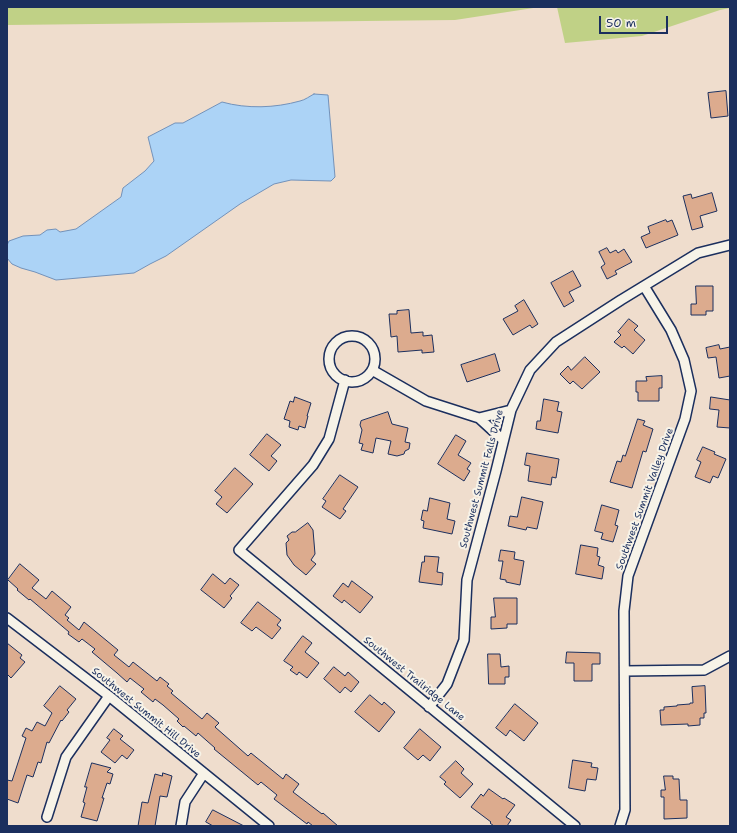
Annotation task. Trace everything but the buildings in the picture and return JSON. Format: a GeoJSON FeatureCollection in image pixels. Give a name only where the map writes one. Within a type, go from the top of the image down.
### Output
{"type":"FeatureCollection","features":[{"type":"Feature","properties":{"kind":"street","name":"Southwest Summit Falls Drive"},"geometry":{"type":"LineString","coordinates":[[430,707],[447,684],[464,640],[466,580],[511,410],[530,370],[556,342],[644,286],[698,253],[730,245]]}},
{"type":"Feature","properties":{"kind":"street","name":"Southwest Summit Valley Drive"},"geometry":{"type":"LineString","coordinates":[[620,826],[625,810],[624,611],[628,576],[685,419],[691,391],[684,360],[671,330],[644,286]]}},
{"type":"Feature","properties":{"kind":"street"},"geometry":{"type":"LineString","coordinates":[[347,336],[362,338],[368,342],[375,355],[375,362],[372,370],[361,380],[345,380],[334,372],[330,365],[331,350],[340,339],[347,336]]}},
{"type":"Feature","properties":{"kind":"street"},"geometry":{"type":"LineString","coordinates":[[372,370],[426,401],[479,418],[503,440]]}},
{"type":"Feature","properties":{"kind":"street","name":"Southwest Trailridge Lane"},"geometry":{"type":"LineString","coordinates":[[345,380],[329,439],[313,465],[239,550],[575,826]]}},
{"type":"Feature","properties":{"kind":"street"},"geometry":{"type":"LineString","coordinates":[[479,418],[511,410]]}},
{"type":"Feature","properties":{"kind":"street","name":"Southwest Summit Hill Drive"},"geometry":{"type":"LineString","coordinates":[[7,618],[109,696],[269,826]]}},
{"type":"Feature","properties":{"kind":"street"},"geometry":{"type":"LineString","coordinates":[[624,671],[704,670],[730,656]]}},
{"type":"Feature","properties":{"kind":"street"},"geometry":{"type":"LineString","coordinates":[[47,817],[66,756],[109,696]]}},
{"type":"Feature","properties":{"kind":"street"},"geometry":{"type":"LineString","coordinates":[[181,826],[185,802],[204,773]]}},
{"type":"Feature","properties":{"kind":"green space"},"geometry":{"type":"Polygon","coordinates":[[[7,7],[540,7],[455,20],[7,25],[7,7]]]}},
{"type":"Feature","properties":{"kind":"green space"},"geometry":{"type":"Polygon","coordinates":[[[557,7],[730,8],[642,36],[565,43],[557,7]]]}},
{"type":"Feature","properties":{"kind":"water"},"geometry":{"type":"Polygon","coordinates":[[[314,94],[328,95],[335,177],[331,181],[291,180],[274,184],[240,204],[166,256],[134,273],[56,280],[12,264],[7,258],[7,245],[9,241],[23,236],[40,235],[47,230],[56,229],[60,232],[76,229],[121,197],[123,188],[145,171],[154,161],[148,137],[175,123],[183,123],[222,102],[241,106],[261,107],[290,103],[306,99],[314,94]]]}}]}
